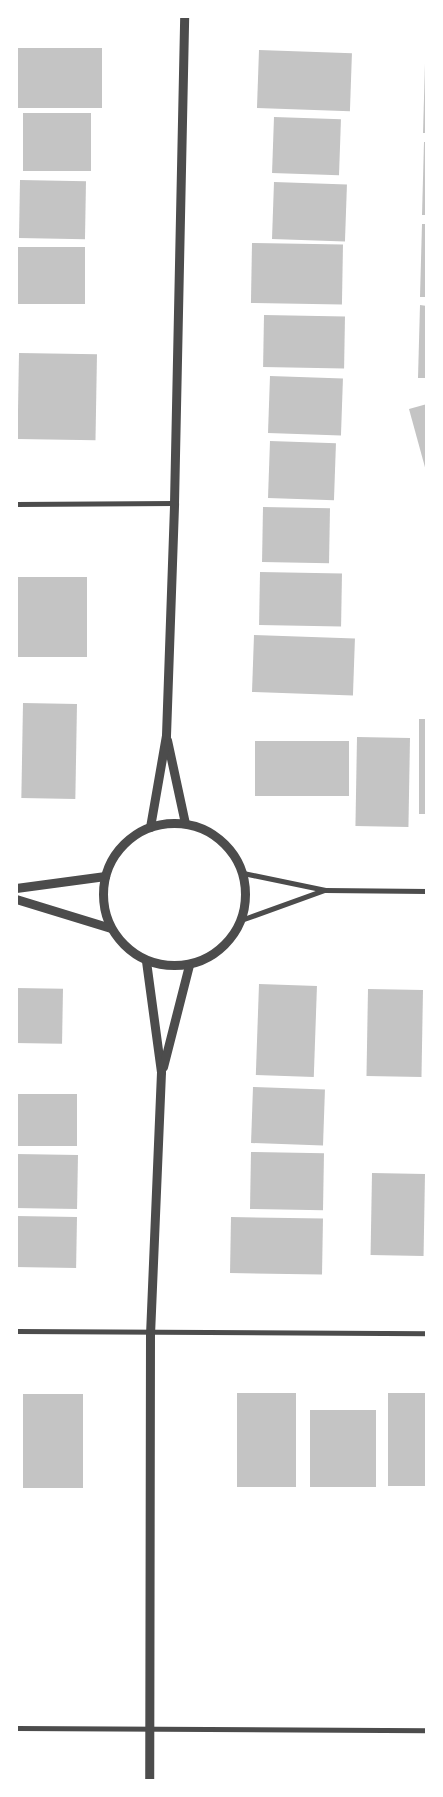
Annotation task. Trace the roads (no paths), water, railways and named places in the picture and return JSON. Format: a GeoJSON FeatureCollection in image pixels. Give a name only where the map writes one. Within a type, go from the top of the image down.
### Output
{"type":"FeatureCollection","features":[{"type":"Feature","properties":{"kind":"street"},"geometry":{"type":"LineString","coordinates":[[150,827],[166,735],[174,503],[184,16]]}},
{"type":"Feature","properties":{"kind":"street"},"geometry":{"type":"LineString","coordinates":[[16,504],[174,503]]}},
{"type":"Feature","properties":{"kind":"street"},"geometry":{"type":"LineString","coordinates":[[166,735],[185,823]]}},
{"type":"Feature","properties":{"kind":"street"},"geometry":{"type":"LineString","coordinates":[[167,823],[185,823],[204,829],[221,840],[234,855],[243,873],[246,897],[241,920],[229,941],[211,956],[189,964],[160,965],[146,961],[126,947],[111,928],[104,911],[102,894],[104,876],[114,855],[130,838],[150,827],[167,823]]}},
{"type":"Feature","properties":{"kind":"street"},"geometry":{"type":"LineString","coordinates":[[243,873],[324,890],[427,891]]}},
{"type":"Feature","properties":{"kind":"street"},"geometry":{"type":"LineString","coordinates":[[16,888],[104,876]]}},
{"type":"Feature","properties":{"kind":"street"},"geometry":{"type":"LineString","coordinates":[[241,920],[324,890]]}},
{"type":"Feature","properties":{"kind":"street"},"geometry":{"type":"LineString","coordinates":[[16,899],[111,928]]}},
{"type":"Feature","properties":{"kind":"street"},"geometry":{"type":"LineString","coordinates":[[146,961],[162,1072],[150,1332],[149,1781]]}},
{"type":"Feature","properties":{"kind":"street"},"geometry":{"type":"LineString","coordinates":[[162,1072],[189,964]]}},
{"type":"Feature","properties":{"kind":"street"},"geometry":{"type":"LineString","coordinates":[[16,1331],[427,1334]]}},
{"type":"Feature","properties":{"kind":"street"},"geometry":{"type":"LineString","coordinates":[[16,1728],[427,1730]]}}]}
